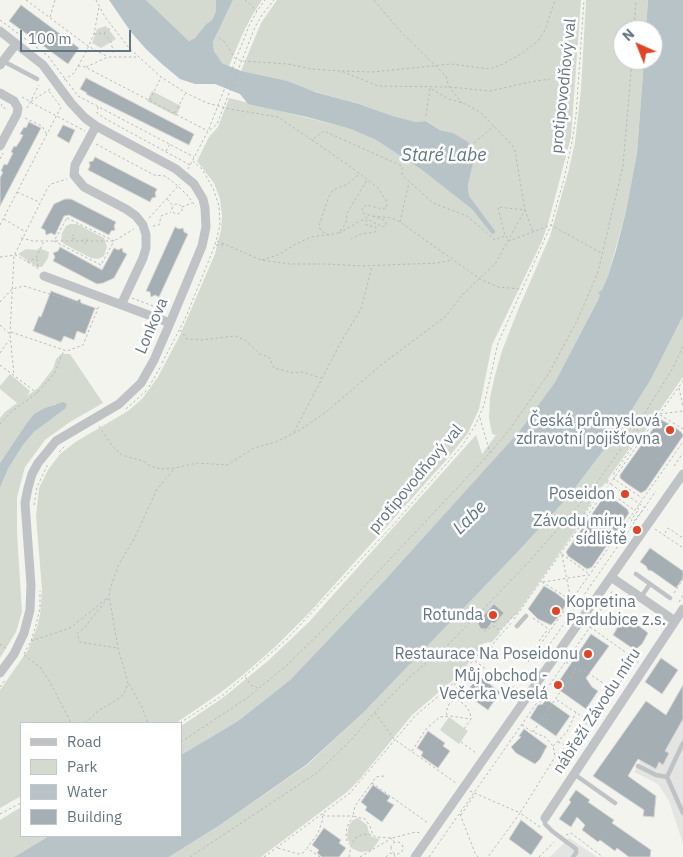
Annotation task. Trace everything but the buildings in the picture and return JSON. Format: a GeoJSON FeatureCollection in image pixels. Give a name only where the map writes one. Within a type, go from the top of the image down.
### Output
{"type":"FeatureCollection","features":[{"type":"Feature","properties":{"kind":"street","name":"Lonkova"},"geometry":{"type":"LineString","coordinates":[[0,31],[43,65],[77,111],[96,126],[161,160],[185,175],[200,191],[205,208],[206,227],[202,246],[166,322],[148,374],[134,391],[119,404],[56,441],[38,463],[32,474],[25,504],[31,585],[30,610],[21,639],[5,674]]}},
{"type":"Feature","properties":{"kind":"street"},"geometry":{"type":"LineString","coordinates":[[1,63],[16,44]]}},
{"type":"Feature","properties":{"kind":"street"},"geometry":{"type":"LineString","coordinates":[[0,93],[14,101],[18,108],[17,114],[0,146]]}},
{"type":"Feature","properties":{"kind":"street"},"geometry":{"type":"LineString","coordinates":[[96,126],[75,165],[74,176],[84,187],[132,213],[145,225],[146,248],[121,305]]}},
{"type":"Feature","properties":{"kind":"street"},"geometry":{"type":"LineString","coordinates":[[44,276],[166,322]]}},
{"type":"Feature","properties":{"kind":"street"},"geometry":{"type":"LineString","coordinates":[[415,857],[459,788],[683,474]]}},
{"type":"Feature","properties":{"kind":"street"},"geometry":{"type":"LineString","coordinates":[[611,576],[672,619]]}},
{"type":"Feature","properties":{"kind":"street","name":"nábřeží Závodu míru"},"geometry":{"type":"LineString","coordinates":[[545,818],[672,619],[683,608]]}},
{"type":"Feature","properties":{"kind":"lane"},"geometry":{"type":"LineString","coordinates":[[1,63],[37,79]]}},
{"type":"Feature","properties":{"kind":"lane"},"geometry":{"type":"LineString","coordinates":[[636,574],[670,598]]}},
{"type":"Feature","properties":{"kind":"lane"},"geometry":{"type":"LineString","coordinates":[[641,597],[650,584]]}},
{"type":"Feature","properties":{"kind":"lane"},"geometry":{"type":"LineString","coordinates":[[517,626],[527,615]]}},
{"type":"Feature","properties":{"kind":"lane"},"geometry":{"type":"LineString","coordinates":[[683,743],[667,777],[683,814]]}},
{"type":"Feature","properties":{"kind":"lane"},"geometry":{"type":"LineString","coordinates":[[638,766],[656,775],[667,777]]}},
{"type":"Feature","properties":{"kind":"lane"},"geometry":{"type":"LineString","coordinates":[[574,774],[615,803]]}},
{"type":"Feature","properties":{"kind":"lane"},"geometry":{"type":"LineString","coordinates":[[545,818],[545,824],[576,849],[574,857]]}},
{"type":"Feature","properties":{"kind":"path"},"geometry":{"type":"LineString","coordinates":[[26,0],[88,46],[108,56]]}},
{"type":"Feature","properties":{"kind":"path"},"geometry":{"type":"LineString","coordinates":[[50,18],[55,0]]}},
{"type":"Feature","properties":{"kind":"path"},"geometry":{"type":"LineString","coordinates":[[96,0],[112,27],[137,57],[186,93],[207,103],[278,117],[360,173],[378,188],[387,204],[385,209],[381,210],[364,206],[362,208],[363,220]]}},
{"type":"Feature","properties":{"kind":"path"},"geometry":{"type":"LineString","coordinates":[[245,0],[257,11]]}},
{"type":"Feature","properties":{"kind":"path"},"geometry":{"type":"LineString","coordinates":[[145,225],[178,186],[195,158],[208,131],[235,58],[257,11],[265,0]]}},
{"type":"Feature","properties":{"kind":"path"},"geometry":{"type":"LineString","coordinates":[[208,131],[217,124],[250,39],[262,15],[274,0]]}},
{"type":"Feature","properties":{"kind":"path"},"geometry":{"type":"LineString","coordinates":[[374,0],[400,31],[446,76],[449,87],[463,103]]}},
{"type":"Feature","properties":{"kind":"path"},"geometry":{"type":"LineString","coordinates":[[219,38],[224,41],[235,58],[242,61],[288,64],[311,69],[373,72],[451,64],[490,69],[521,54],[538,41],[545,30],[555,0]]}},
{"type":"Feature","properties":{"kind":"path","name":"protipovodňový val"},"geometry":{"type":"LineString","coordinates":[[182,722],[223,695],[288,639],[461,447],[480,417],[498,343],[551,225],[572,142],[584,0]]}},
{"type":"Feature","properties":{"kind":"path"},"geometry":{"type":"LineString","coordinates":[[635,20],[636,0]]}},
{"type":"Feature","properties":{"kind":"path"},"geometry":{"type":"LineString","coordinates":[[30,102],[74,73],[94,34],[99,6]]}},
{"type":"Feature","properties":{"kind":"path"},"geometry":{"type":"LineString","coordinates":[[0,20],[48,56],[78,96],[170,143],[195,158]]}},
{"type":"Feature","properties":{"kind":"path"},"geometry":{"type":"LineString","coordinates":[[94,34],[104,33],[112,27]]}},
{"type":"Feature","properties":{"kind":"path"},"geometry":{"type":"LineString","coordinates":[[104,33],[111,42],[114,56]]}},
{"type":"Feature","properties":{"kind":"path"},"geometry":{"type":"LineString","coordinates":[[85,67],[108,56],[137,57]]}},
{"type":"Feature","properties":{"kind":"path"},"geometry":{"type":"LineString","coordinates":[[78,66],[85,67],[208,131]]}},
{"type":"Feature","properties":{"kind":"path"},"geometry":{"type":"LineString","coordinates":[[182,741],[225,714],[258,689],[286,666],[327,626],[490,453],[510,429],[549,373],[577,321],[598,272],[623,166],[631,70]]}},
{"type":"Feature","properties":{"kind":"path"},"geometry":{"type":"LineString","coordinates":[[341,71],[378,86],[449,87],[490,91],[550,79]]}},
{"type":"Feature","properties":{"kind":"path"},"geometry":{"type":"LineString","coordinates":[[149,100],[162,77]]}},
{"type":"Feature","properties":{"kind":"path"},"geometry":{"type":"LineString","coordinates":[[30,102],[38,86]]}},
{"type":"Feature","properties":{"kind":"path"},"geometry":{"type":"LineString","coordinates":[[430,88],[480,112],[512,145],[515,152],[525,210],[533,232]]}},
{"type":"Feature","properties":{"kind":"path"},"geometry":{"type":"LineString","coordinates":[[426,116],[430,88]]}},
{"type":"Feature","properties":{"kind":"path"},"geometry":{"type":"LineString","coordinates":[[0,225],[61,107],[48,90]]}},
{"type":"Feature","properties":{"kind":"path"},"geometry":{"type":"LineString","coordinates":[[175,114],[186,93]]}},
{"type":"Feature","properties":{"kind":"path"},"geometry":{"type":"LineString","coordinates":[[30,102],[91,134],[92,142],[154,175],[165,176],[178,186],[196,208]]}},
{"type":"Feature","properties":{"kind":"path"},"geometry":{"type":"LineString","coordinates":[[98,106],[97,114],[190,165]]}},
{"type":"Feature","properties":{"kind":"path"},"geometry":{"type":"LineString","coordinates":[[23,116],[42,126],[47,135]]}},
{"type":"Feature","properties":{"kind":"path"},"geometry":{"type":"LineString","coordinates":[[474,144],[494,126]]}},
{"type":"Feature","properties":{"kind":"path"},"geometry":{"type":"LineString","coordinates":[[312,140],[324,131],[402,166],[402,175],[433,203],[467,216],[495,240],[505,236]]}},
{"type":"Feature","properties":{"kind":"path"},"geometry":{"type":"LineString","coordinates":[[161,160],[170,143]]}},
{"type":"Feature","properties":{"kind":"path"},"geometry":{"type":"LineString","coordinates":[[122,412],[138,400],[148,388],[179,330],[215,245],[220,225],[220,206],[202,169],[193,161]]}},
{"type":"Feature","properties":{"kind":"path"},"geometry":{"type":"LineString","coordinates":[[330,235],[321,231],[318,226],[329,196],[333,190],[348,184],[360,173]]}},
{"type":"Feature","properties":{"kind":"path"},"geometry":{"type":"LineString","coordinates":[[14,375],[10,333],[14,256],[39,202],[51,184],[74,176]]}},
{"type":"Feature","properties":{"kind":"path"},"geometry":{"type":"LineString","coordinates":[[339,233],[346,224],[347,213],[367,179]]}},
{"type":"Feature","properties":{"kind":"path"},"geometry":{"type":"LineString","coordinates":[[400,222],[410,182]]}},
{"type":"Feature","properties":{"kind":"path"},"geometry":{"type":"LineString","coordinates":[[17,192],[39,202]]}},
{"type":"Feature","properties":{"kind":"path"},"geometry":{"type":"LineString","coordinates":[[166,199],[172,206],[172,212]]}},
{"type":"Feature","properties":{"kind":"path"},"geometry":{"type":"LineString","coordinates":[[172,206],[176,204],[181,207],[192,203]]}},
{"type":"Feature","properties":{"kind":"path"},"geometry":{"type":"LineString","coordinates":[[54,241],[101,264],[116,238],[145,225],[159,225],[163,214],[172,212],[178,214],[182,211],[181,207]]}},
{"type":"Feature","properties":{"kind":"path"},"geometry":{"type":"LineString","coordinates":[[509,241],[505,236],[498,207],[525,210]]}},
{"type":"Feature","properties":{"kind":"path"},"geometry":{"type":"LineString","coordinates":[[98,425],[122,455],[160,469],[197,463],[227,465],[254,448],[276,442],[294,433],[326,412],[381,365],[446,316],[463,294],[495,264],[525,210]]}},
{"type":"Feature","properties":{"kind":"path"},"geometry":{"type":"LineString","coordinates":[[352,239],[361,234],[375,232],[376,227],[366,225],[368,219],[382,227],[386,226],[386,222],[363,213]]}},
{"type":"Feature","properties":{"kind":"path"},"geometry":{"type":"LineString","coordinates":[[261,260],[278,256],[311,237],[339,233],[371,216],[382,215],[400,222],[480,279],[498,287],[522,288]]}},
{"type":"Feature","properties":{"kind":"path"},"geometry":{"type":"LineString","coordinates":[[54,241],[67,218],[114,241]]}},
{"type":"Feature","properties":{"kind":"path"},"geometry":{"type":"LineString","coordinates":[[3,219],[24,232]]}},
{"type":"Feature","properties":{"kind":"path"},"geometry":{"type":"LineString","coordinates":[[509,241],[551,225],[602,253]]}},
{"type":"Feature","properties":{"kind":"path"},"geometry":{"type":"LineString","coordinates":[[21,238],[54,241],[114,241]]}},
{"type":"Feature","properties":{"kind":"path"},"geometry":{"type":"LineString","coordinates":[[0,257],[16,255],[38,269],[36,258],[44,240]]}},
{"type":"Feature","properties":{"kind":"path"},"geometry":{"type":"LineString","coordinates":[[216,241],[261,260],[290,264],[373,266],[437,263],[452,260]]}},
{"type":"Feature","properties":{"kind":"path"},"geometry":{"type":"LineString","coordinates":[[215,245],[226,245]]}},
{"type":"Feature","properties":{"kind":"path"},"geometry":{"type":"LineString","coordinates":[[26,262],[36,258]]}},
{"type":"Feature","properties":{"kind":"path"},"geometry":{"type":"LineString","coordinates":[[294,433],[342,340],[361,309],[373,266]]}},
{"type":"Feature","properties":{"kind":"path"},"geometry":{"type":"LineString","coordinates":[[0,302],[12,289],[29,286],[97,309],[83,345],[67,351],[10,333],[0,325]]}},
{"type":"Feature","properties":{"kind":"path"},"geometry":{"type":"LineString","coordinates":[[125,296],[167,311]]}},
{"type":"Feature","properties":{"kind":"path"},"geometry":{"type":"LineString","coordinates":[[166,322],[168,307]]}},
{"type":"Feature","properties":{"kind":"path"},"geometry":{"type":"LineString","coordinates":[[179,330],[187,339],[212,340],[222,336],[235,336],[245,340],[260,354],[270,357],[274,368],[294,373],[302,372],[322,378]]}},
{"type":"Feature","properties":{"kind":"path"},"geometry":{"type":"LineString","coordinates":[[0,353],[10,340]]}},
{"type":"Feature","properties":{"kind":"path"},"geometry":{"type":"LineString","coordinates":[[190,857],[318,772],[353,738],[412,674],[449,644],[526,565],[592,490],[640,421],[673,368],[683,346]]}},
{"type":"Feature","properties":{"kind":"path"},"geometry":{"type":"LineString","coordinates":[[0,424],[11,412],[37,393],[54,374],[64,350]]}},
{"type":"Feature","properties":{"kind":"path"},"geometry":{"type":"LineString","coordinates":[[0,364],[37,393]]}},
{"type":"Feature","properties":{"kind":"path"},"geometry":{"type":"LineString","coordinates":[[264,857],[350,793],[422,708],[454,683],[484,648],[493,644],[519,614],[683,380]]}},
{"type":"Feature","properties":{"kind":"path"},"geometry":{"type":"LineString","coordinates":[[678,387],[683,390]]}},
{"type":"Feature","properties":{"kind":"path"},"geometry":{"type":"LineString","coordinates":[[678,387],[683,407]]}},
{"type":"Feature","properties":{"kind":"path"},"geometry":{"type":"LineString","coordinates":[[659,414],[683,411]]}},
{"type":"Feature","properties":{"kind":"path"},"geometry":{"type":"LineString","coordinates":[[659,414],[683,429]]}},
{"type":"Feature","properties":{"kind":"path"},"geometry":{"type":"LineString","coordinates":[[480,417],[490,453]]}},
{"type":"Feature","properties":{"kind":"path"},"geometry":{"type":"LineString","coordinates":[[614,478],[614,473],[632,446],[640,421]]}},
{"type":"Feature","properties":{"kind":"path"},"geometry":{"type":"LineString","coordinates":[[528,662],[683,442]]}},
{"type":"Feature","properties":{"kind":"path"},"geometry":{"type":"LineString","coordinates":[[54,456],[67,444]]}},
{"type":"Feature","properties":{"kind":"path"},"geometry":{"type":"LineString","coordinates":[[674,466],[683,453]]}},
{"type":"Feature","properties":{"kind":"path"},"geometry":{"type":"LineString","coordinates":[[33,509],[37,487],[49,463]]}},
{"type":"Feature","properties":{"kind":"path"},"geometry":{"type":"LineString","coordinates":[[148,722],[142,707],[128,683],[118,648],[109,596],[118,566],[157,489],[175,468]]}},
{"type":"Feature","properties":{"kind":"path"},"geometry":{"type":"LineString","coordinates":[[614,478],[643,499]]}},
{"type":"Feature","properties":{"kind":"path"},"geometry":{"type":"LineString","coordinates":[[610,484],[623,493],[624,496]]}},
{"type":"Feature","properties":{"kind":"path"},"geometry":{"type":"LineString","coordinates":[[627,496],[629,489]]}},
{"type":"Feature","properties":{"kind":"path"},"geometry":{"type":"LineString","coordinates":[[564,522],[580,517],[586,512],[601,491],[606,490]]}},
{"type":"Feature","properties":{"kind":"path"},"geometry":{"type":"LineString","coordinates":[[606,490],[635,510]]}},
{"type":"Feature","properties":{"kind":"path"},"geometry":{"type":"LineString","coordinates":[[637,507],[639,509],[631,520],[633,522],[656,491]]}},
{"type":"Feature","properties":{"kind":"path"},"geometry":{"type":"LineString","coordinates":[[623,493],[627,492]]}},
{"type":"Feature","properties":{"kind":"path"},"geometry":{"type":"LineString","coordinates":[[621,500],[624,496]]}},
{"type":"Feature","properties":{"kind":"path"},"geometry":{"type":"LineString","coordinates":[[624,496],[645,508]]}},
{"type":"Feature","properties":{"kind":"path"},"geometry":{"type":"LineString","coordinates":[[540,665],[544,659],[540,657],[642,511]]}},
{"type":"Feature","properties":{"kind":"path"},"geometry":{"type":"LineString","coordinates":[[655,528],[682,548],[683,544]]}},
{"type":"Feature","properties":{"kind":"path"},"geometry":{"type":"LineString","coordinates":[[664,535],[668,528],[683,538]]}},
{"type":"Feature","properties":{"kind":"path"},"geometry":{"type":"LineString","coordinates":[[562,554],[590,574]]}},
{"type":"Feature","properties":{"kind":"path"},"geometry":{"type":"LineString","coordinates":[[562,554],[571,601]]}},
{"type":"Feature","properties":{"kind":"path"},"geometry":{"type":"LineString","coordinates":[[592,571],[597,576]]}},
{"type":"Feature","properties":{"kind":"path"},"geometry":{"type":"LineString","coordinates":[[542,582],[590,574]]}},
{"type":"Feature","properties":{"kind":"path"},"geometry":{"type":"LineString","coordinates":[[542,582],[571,601]]}},
{"type":"Feature","properties":{"kind":"path"},"geometry":{"type":"LineString","coordinates":[[40,591],[40,608],[31,642],[24,655],[40,667],[70,722]]}},
{"type":"Feature","properties":{"kind":"path"},"geometry":{"type":"LineString","coordinates":[[672,619],[683,595]]}},
{"type":"Feature","properties":{"kind":"path"},"geometry":{"type":"LineString","coordinates":[[31,642],[70,628],[109,596]]}},
{"type":"Feature","properties":{"kind":"path"},"geometry":{"type":"LineString","coordinates":[[109,596],[85,627],[77,634],[80,642],[118,648]]}},
{"type":"Feature","properties":{"kind":"path"},"geometry":{"type":"LineString","coordinates":[[569,603],[575,607]]}},
{"type":"Feature","properties":{"kind":"path"},"geometry":{"type":"LineString","coordinates":[[484,632],[494,626],[500,631],[517,612],[519,614]]}},
{"type":"Feature","properties":{"kind":"path"},"geometry":{"type":"LineString","coordinates":[[527,615],[550,630]]}},
{"type":"Feature","properties":{"kind":"path"},"geometry":{"type":"LineString","coordinates":[[429,857],[590,627],[638,661],[590,721],[555,757],[520,813],[488,857]]}},
{"type":"Feature","properties":{"kind":"path"},"geometry":{"type":"LineString","coordinates":[[538,642],[548,628]]}},
{"type":"Feature","properties":{"kind":"path"},"geometry":{"type":"LineString","coordinates":[[493,644],[493,654]]}},
{"type":"Feature","properties":{"kind":"path"},"geometry":{"type":"LineString","coordinates":[[474,660],[506,684],[522,691]]}},
{"type":"Feature","properties":{"kind":"path"},"geometry":{"type":"LineString","coordinates":[[566,662],[576,669],[585,671],[613,690]]}},
{"type":"Feature","properties":{"kind":"path"},"geometry":{"type":"LineString","coordinates":[[447,716],[446,712],[449,704],[456,699],[482,666]]}},
{"type":"Feature","properties":{"kind":"path"},"geometry":{"type":"LineString","coordinates":[[533,732],[576,669]]}},
{"type":"Feature","properties":{"kind":"path"},"geometry":{"type":"LineString","coordinates":[[0,687],[5,674]]}},
{"type":"Feature","properties":{"kind":"path"},"geometry":{"type":"LineString","coordinates":[[244,676],[252,686],[258,689]]}},
{"type":"Feature","properties":{"kind":"path"},"geometry":{"type":"LineString","coordinates":[[86,722],[98,711],[120,698],[126,690],[128,683]]}},
{"type":"Feature","properties":{"kind":"path"},"geometry":{"type":"LineString","coordinates":[[454,683],[461,693]]}},
{"type":"Feature","properties":{"kind":"path"},"geometry":{"type":"LineString","coordinates":[[456,699],[468,708],[471,719]]}},
{"type":"Feature","properties":{"kind":"path"},"geometry":{"type":"LineString","coordinates":[[556,699],[590,721]]}},
{"type":"Feature","properties":{"kind":"path"},"geometry":{"type":"LineString","coordinates":[[538,701],[550,708]]}},
{"type":"Feature","properties":{"kind":"path"},"geometry":{"type":"LineString","coordinates":[[375,712],[394,739],[457,783],[459,788],[520,813],[542,829]]}},
{"type":"Feature","properties":{"kind":"path"},"geometry":{"type":"LineString","coordinates":[[553,746],[567,732],[576,712]]}},
{"type":"Feature","properties":{"kind":"path"},"geometry":{"type":"LineString","coordinates":[[412,751],[433,722],[440,717],[471,719]]}},
{"type":"Feature","properties":{"kind":"path"},"geometry":{"type":"LineString","coordinates":[[464,729],[471,719]]}},
{"type":"Feature","properties":{"kind":"path"},"geometry":{"type":"LineString","coordinates":[[522,725],[545,737],[553,746],[555,757]]}},
{"type":"Feature","properties":{"kind":"path"},"geometry":{"type":"LineString","coordinates":[[461,742],[478,754]]}},
{"type":"Feature","properties":{"kind":"path"},"geometry":{"type":"LineString","coordinates":[[558,742],[567,745]]}},
{"type":"Feature","properties":{"kind":"path"},"geometry":{"type":"LineString","coordinates":[[351,846],[347,841],[346,834],[347,827],[354,816],[355,806],[376,776],[384,776]]}},
{"type":"Feature","properties":{"kind":"path"},"geometry":{"type":"LineString","coordinates":[[371,782],[428,823]]}},
{"type":"Feature","properties":{"kind":"path"},"geometry":{"type":"LineString","coordinates":[[0,814],[20,804]]}},
{"type":"Feature","properties":{"kind":"path"},"geometry":{"type":"LineString","coordinates":[[322,814],[326,816],[361,817],[368,822],[373,835]]}},
{"type":"Feature","properties":{"kind":"path"},"geometry":{"type":"LineString","coordinates":[[276,848],[298,854],[302,853],[318,833],[323,819],[322,814]]}},
{"type":"Feature","properties":{"kind":"path"},"geometry":{"type":"LineString","coordinates":[[460,814],[478,857]]}},
{"type":"Feature","properties":{"kind":"path"},"geometry":{"type":"LineString","coordinates":[[425,828],[432,819]]}},
{"type":"Feature","properties":{"kind":"path"},"geometry":{"type":"LineString","coordinates":[[360,857],[392,838],[416,832],[422,833]]}},
{"type":"Feature","properties":{"kind":"path"},"geometry":{"type":"LineString","coordinates":[[571,833],[602,857]]}},
{"type":"Feature","properties":{"kind":"path"},"geometry":{"type":"LineString","coordinates":[[349,857],[351,846],[359,835],[392,838]]}},
{"type":"Feature","properties":{"kind":"path"},"geometry":{"type":"LineString","coordinates":[[392,838],[394,842]]}},
{"type":"Feature","properties":{"kind":"path"},"geometry":{"type":"LineString","coordinates":[[539,857],[557,840]]}},
{"type":"Feature","properties":{"kind":"path"},"geometry":{"type":"LineString","coordinates":[[394,842],[390,848],[395,857]]}},
{"type":"Feature","properties":{"kind":"path"},"geometry":{"type":"LineString","coordinates":[[386,857],[389,853],[400,852],[403,847],[399,842],[394,842]]}},
{"type":"Feature","properties":{"kind":"path"},"geometry":{"type":"LineString","coordinates":[[307,848],[318,857]]}},
{"type":"Feature","properties":{"kind":"shaded area"},"geometry":{"type":"Polygon","coordinates":[[[681,688],[683,689],[683,844],[669,801],[658,784],[634,772],[681,688]]]}},
{"type":"Feature","properties":{"kind":"shaded area"},"geometry":{"type":"Polygon","coordinates":[[[569,838],[597,857],[550,857],[569,838]]]}},
{"type":"Feature","properties":{"kind":"green space"},"geometry":{"type":"Polygon","coordinates":[[[146,0],[216,0],[216,11],[212,20],[206,24],[195,38],[189,41],[146,0]]]}},
{"type":"Feature","properties":{"kind":"green space"},"geometry":{"type":"Polygon","coordinates":[[[233,0],[262,0],[243,33],[229,66],[222,63],[218,58],[214,51],[213,42],[233,0]]]}},
{"type":"Feature","properties":{"kind":"green space"},"geometry":{"type":"Polygon","coordinates":[[[277,0],[581,0],[571,137],[548,224],[542,241],[492,345],[479,409],[468,433],[448,458],[309,613],[243,675],[177,722],[20,722],[20,797],[0,808],[0,690],[28,650],[40,615],[42,590],[36,516],[39,488],[48,470],[60,454],[77,441],[128,411],[142,399],[158,377],[180,335],[215,254],[221,230],[220,199],[214,183],[197,161],[209,137],[218,127],[229,98],[352,129],[376,140],[422,170],[473,209],[492,233],[469,196],[468,185],[474,160],[453,133],[440,130],[427,121],[416,122],[393,116],[359,104],[241,71],[261,23],[277,0]]]}},
{"type":"Feature","properties":{"kind":"green space"},"geometry":{"type":"Polygon","coordinates":[[[586,0],[648,0],[647,20],[613,20],[613,70],[643,70],[637,153],[626,211],[608,276],[598,300],[555,382],[518,433],[494,461],[290,680],[238,721],[182,754],[182,725],[224,697],[269,660],[309,622],[476,435],[482,454],[496,435],[492,434],[489,418],[490,398],[495,375],[518,310],[550,236],[575,142],[581,89],[586,0]]]}},
{"type":"Feature","properties":{"kind":"green space"},"geometry":{"type":"Polygon","coordinates":[[[106,26],[116,39],[101,48],[92,43],[97,29],[106,26]]]}},
{"type":"Feature","properties":{"kind":"green space"},"geometry":{"type":"Polygon","coordinates":[[[152,91],[181,106],[176,116],[147,101],[152,91]]]}},
{"type":"Feature","properties":{"kind":"green space"},"geometry":{"type":"Polygon","coordinates":[[[77,224],[104,238],[107,247],[104,256],[98,259],[91,258],[64,244],[61,240],[62,233],[66,226],[77,224]]]}},
{"type":"Feature","properties":{"kind":"green space"},"geometry":{"type":"Polygon","coordinates":[[[39,248],[49,252],[48,258],[42,267],[37,267],[18,254],[26,249],[37,250],[39,248]]]}},
{"type":"Feature","properties":{"kind":"green space"},"geometry":{"type":"Polygon","coordinates":[[[683,316],[683,377],[636,444],[634,442],[608,479],[607,484],[605,483],[585,512],[587,514],[519,611],[499,631],[500,633],[492,642],[484,643],[452,681],[412,715],[360,779],[347,792],[261,857],[169,857],[220,825],[307,765],[363,713],[509,561],[651,379],[683,316]]]}},
{"type":"Feature","properties":{"kind":"green space"},"geometry":{"type":"Polygon","coordinates":[[[61,354],[70,354],[103,403],[70,422],[45,440],[25,467],[17,497],[17,533],[22,612],[16,632],[0,658],[0,488],[8,469],[23,445],[34,432],[65,409],[55,404],[34,414],[0,463],[0,418],[17,403],[0,389],[0,386],[10,374],[30,391],[27,396],[38,388],[53,369],[56,359],[61,354]]]}},
{"type":"Feature","properties":{"kind":"green space"},"geometry":{"type":"Polygon","coordinates":[[[449,717],[468,731],[459,744],[440,730],[449,717]]]}},
{"type":"Feature","properties":{"kind":"green space"},"geometry":{"type":"Polygon","coordinates":[[[20,808],[20,837],[47,837],[14,857],[0,857],[0,820],[20,808]]]}},
{"type":"Feature","properties":{"kind":"green space"},"geometry":{"type":"Polygon","coordinates":[[[358,818],[367,825],[370,836],[380,839],[371,851],[360,852],[351,848],[352,846],[347,835],[349,825],[358,818]]]}},
{"type":"Feature","properties":{"kind":"water","name":"Staré Labe"},"geometry":{"type":"Polygon","coordinates":[[[109,0],[146,0],[189,41],[195,38],[206,24],[212,20],[216,11],[216,0],[233,0],[213,42],[214,51],[222,63],[241,71],[287,81],[315,92],[393,116],[416,122],[426,121],[440,130],[453,133],[468,142],[473,148],[474,160],[468,185],[469,196],[495,233],[492,234],[472,209],[422,170],[376,140],[351,129],[248,104],[240,94],[215,84],[195,84],[180,79],[146,49],[131,32],[109,0]]]}},
{"type":"Feature","properties":{"kind":"water","name":"Labe"},"geometry":{"type":"Polygon","coordinates":[[[648,0],[683,0],[683,316],[651,379],[618,431],[567,498],[363,713],[306,765],[220,825],[169,857],[14,857],[47,837],[182,837],[182,754],[238,721],[290,680],[385,580],[518,433],[555,382],[598,300],[600,295],[598,293],[602,290],[608,276],[626,211],[637,153],[643,70],[663,70],[663,20],[647,20],[648,0]]]}},
{"type":"Feature","properties":{"kind":"water"},"geometry":{"type":"Polygon","coordinates":[[[63,402],[67,404],[65,409],[34,432],[23,445],[8,469],[0,488],[0,463],[27,423],[34,414],[63,402]]]}},
{"type":"Feature","properties":{"kind":"place","name":"Česká průmyslová zdravotní pojišťovna"},"geometry":{"type":"Point","coordinates":[670,430]}},
{"type":"Feature","properties":{"kind":"place","name":"Poseidon"},"geometry":{"type":"Point","coordinates":[625,494]}},
{"type":"Feature","properties":{"kind":"place","name":"Závodu míru, sídliště"},"geometry":{"type":"Point","coordinates":[637,530]}},
{"type":"Feature","properties":{"kind":"place","name":"Kopretina Pardubice z.s."},"geometry":{"type":"Point","coordinates":[556,611]}},
{"type":"Feature","properties":{"kind":"place","name":"Rotunda"},"geometry":{"type":"Point","coordinates":[493,615]}},
{"type":"Feature","properties":{"kind":"place","name":"Restaurace Na Poseidonu"},"geometry":{"type":"Point","coordinates":[588,654]}},
{"type":"Feature","properties":{"kind":"place","name":"Můj obchod - Večerka Veselá"},"geometry":{"type":"Point","coordinates":[558,685]}}]}
